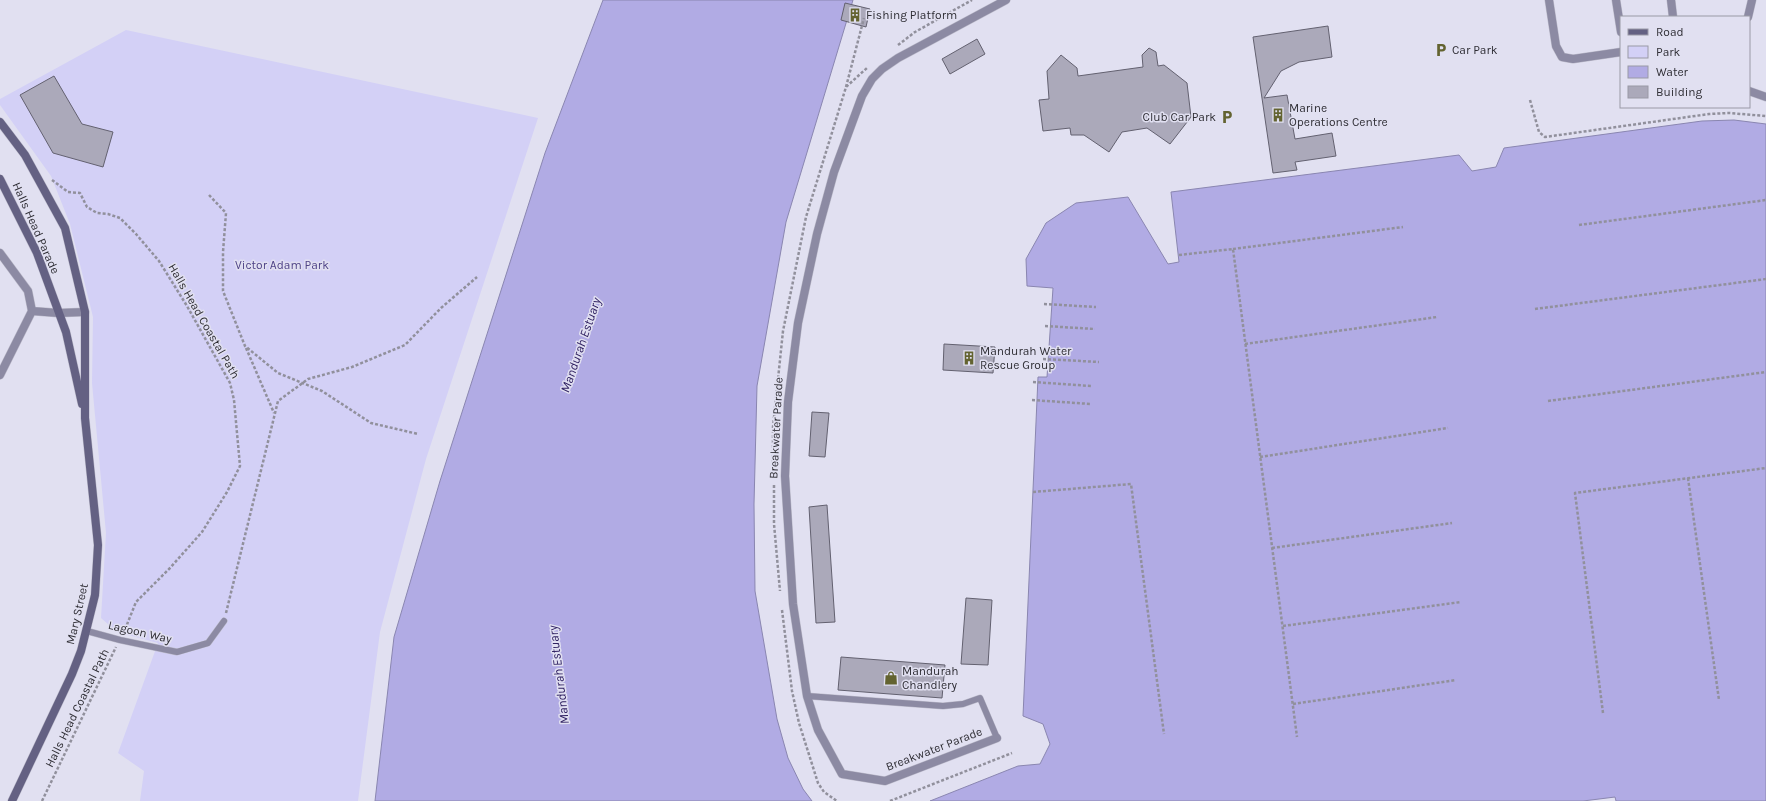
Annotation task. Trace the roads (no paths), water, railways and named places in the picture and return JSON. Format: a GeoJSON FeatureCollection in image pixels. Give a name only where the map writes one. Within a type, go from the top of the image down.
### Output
{"type":"FeatureCollection","features":[{"type":"Feature","properties":{"kind":"street","name":"Breakwater Parade"},"geometry":{"type":"LineString","coordinates":[[997,738],[885,781],[842,774],[818,730],[807,696],[792,597],[785,476],[788,402],[798,323],[817,234],[834,172],[860,102],[872,79],[882,69],[898,58],[1006,0]]}},
{"type":"Feature","properties":{"kind":"street"},"geometry":{"type":"LineString","coordinates":[[1549,0],[1556,46],[1562,57],[1573,59],[1620,52]]}},
{"type":"Feature","properties":{"kind":"street"},"geometry":{"type":"LineString","coordinates":[[1616,0],[1620,26]]}},
{"type":"Feature","properties":{"kind":"street"},"geometry":{"type":"LineString","coordinates":[[1671,0],[1673,16]]}},
{"type":"Feature","properties":{"kind":"street"},"geometry":{"type":"LineString","coordinates":[[1748,16],[1752,0]]}},
{"type":"Feature","properties":{"kind":"street"},"geometry":{"type":"LineString","coordinates":[[1750,91],[1766,97]]}},
{"type":"Feature","properties":{"kind":"street","name":"Halls Head Parade"},"geometry":{"type":"LineString","coordinates":[[0,122],[25,155],[65,228],[85,312]]}},
{"type":"Feature","properties":{"kind":"street","name":"Halls Head Parade"},"geometry":{"type":"LineString","coordinates":[[0,179],[37,253],[58,313]]}},
{"type":"Feature","properties":{"kind":"street"},"geometry":{"type":"LineString","coordinates":[[0,253],[28,291],[32,311],[0,375]]}},
{"type":"Feature","properties":{"kind":"street"},"geometry":{"type":"LineString","coordinates":[[32,311],[58,313],[85,312]]}},
{"type":"Feature","properties":{"kind":"street","name":"Mary Street"},"geometry":{"type":"LineString","coordinates":[[12,801],[72,674],[87,631],[95,595],[98,545],[85,418],[85,312]]}},
{"type":"Feature","properties":{"kind":"street","name":"Mary Street"},"geometry":{"type":"LineString","coordinates":[[58,313],[66,332],[85,418]]}},
{"type":"Feature","properties":{"kind":"lane","name":"Lagoon Way"},"geometry":{"type":"LineString","coordinates":[[87,631],[120,640],[177,652],[208,643],[224,622]]}},
{"type":"Feature","properties":{"kind":"lane"},"geometry":{"type":"LineString","coordinates":[[807,696],[943,706],[963,704],[980,698],[997,738]]}},
{"type":"Feature","properties":{"kind":"water","name":"Mandurah Estuary"},"geometry":{"type":"Polygon","coordinates":[[[603,0],[853,0],[786,222],[757,386],[754,504],[755,591],[777,719],[788,758],[803,789],[812,801],[375,801],[394,637],[440,481],[545,153],[603,0]]]}},
{"type":"Feature","properties":{"kind":"water"},"geometry":{"type":"Polygon","coordinates":[[[1734,120],[1766,124],[1766,801],[1616,801],[1615,797],[1583,801],[930,801],[1018,766],[1040,764],[1050,744],[1043,724],[1023,716],[1038,377],[1047,377],[1053,288],[1027,286],[1026,259],[1046,223],[1076,203],[1128,197],[1168,264],[1179,262],[1171,192],[1459,155],[1472,171],[1496,167],[1504,148],[1702,121],[1734,120]]]}},
{"type":"Feature","properties":{"kind":"place","name":"Fishing Platform"},"geometry":{"type":"Point","coordinates":[855,15]}},
{"type":"Feature","properties":{"kind":"place","name":"Car Park"},"geometry":{"type":"Point","coordinates":[1441,50]}},
{"type":"Feature","properties":{"kind":"place","name":"Marine Operations Centre"},"geometry":{"type":"Point","coordinates":[1278,115]}},
{"type":"Feature","properties":{"kind":"place","name":"Club Car Park"},"geometry":{"type":"Point","coordinates":[1227,117]}},
{"type":"Feature","properties":{"kind":"place","name":"Mandurah Water Rescue Group"},"geometry":{"type":"Point","coordinates":[969,358]}},
{"type":"Feature","properties":{"kind":"place","name":"Mandurah Chandlery"},"geometry":{"type":"Point","coordinates":[891,678]}},
{"type":"Feature","properties":{"kind":"park label","name":"Victor Adam Park"},"geometry":{"type":"Point","coordinates":[282,265]}}]}
